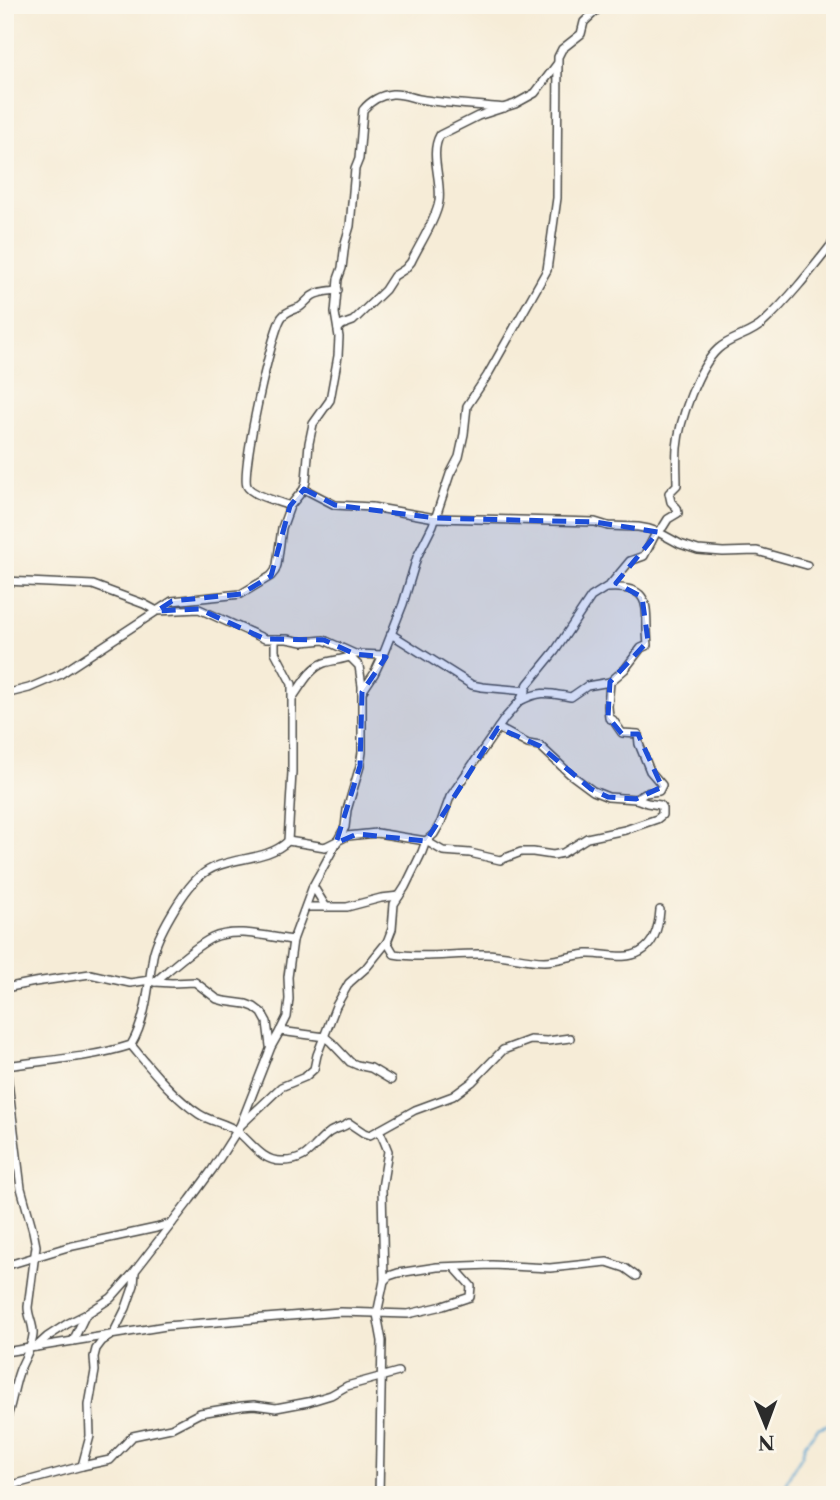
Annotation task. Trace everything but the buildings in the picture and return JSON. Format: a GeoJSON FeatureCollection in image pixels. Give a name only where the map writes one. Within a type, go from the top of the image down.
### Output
{"type":"FeatureCollection","features":[{"type":"Feature","properties":{"kind":"street"},"geometry":{"type":"LineString","coordinates":[[362,692],[383,654],[417,557],[459,457],[467,406],[547,270],[557,198],[558,57],[562,49],[581,34],[584,22],[603,5]]}},
{"type":"Feature","properties":{"kind":"street"},"geometry":{"type":"LineString","coordinates":[[338,329],[353,321],[385,290],[394,276],[411,262],[437,212],[439,200],[436,147],[440,135],[535,93],[557,64]]}},
{"type":"Feature","properties":{"kind":"street"},"geometry":{"type":"LineString","coordinates":[[5,694],[59,676],[172,600],[241,594],[271,576],[277,565],[282,528],[290,506],[304,489],[313,424],[330,400],[340,347],[335,313],[338,279],[350,226],[362,114],[366,106],[380,97],[394,94],[405,94],[422,100],[504,108]]}},
{"type":"Feature","properties":{"kind":"street"},"geometry":{"type":"LineString","coordinates":[[238,1128],[281,1087],[312,1072],[336,1006],[349,983],[366,968],[387,942],[392,929],[394,904],[405,887],[426,841],[433,835],[450,797],[591,597],[606,588],[631,561],[643,556],[656,533],[668,519],[678,513],[668,493],[677,485],[677,444],[700,372],[721,346],[764,323],[835,240]]}},
{"type":"Feature","properties":{"kind":"street"},"geometry":{"type":"LineString","coordinates":[[290,506],[251,491],[246,484],[246,469],[259,397],[277,327],[283,316],[314,295],[338,290]]}},
{"type":"Feature","properties":{"kind":"street"},"geometry":{"type":"LineString","coordinates":[[304,489],[335,505],[372,507],[435,518],[595,522],[608,526],[638,527],[658,532],[698,550],[757,551],[807,565]]}},
{"type":"Feature","properties":{"kind":"street"},"geometry":{"type":"LineString","coordinates":[[5,581],[93,586],[157,611],[199,609],[259,637],[303,642],[324,640],[352,656],[361,672],[362,692],[362,752],[345,827],[313,886],[293,940],[288,977],[289,1007],[238,1128],[212,1170],[173,1223],[111,1298],[33,1347],[19,1371],[10,1412],[5,1422]]}},
{"type":"Feature","properties":{"kind":"street"},"geometry":{"type":"LineString","coordinates":[[520,701],[536,694],[571,696],[587,686],[610,682],[625,669],[641,648],[648,645],[645,601],[639,593],[627,588],[606,588]]}},
{"type":"Feature","properties":{"kind":"street"},"geometry":{"type":"LineString","coordinates":[[391,634],[472,685],[526,691]]}},
{"type":"Feature","properties":{"kind":"street"},"geometry":{"type":"LineString","coordinates":[[33,1347],[33,1325],[27,1307],[36,1246],[22,1188],[6,1066],[85,1056],[131,1045],[142,1020],[153,981],[153,955],[158,940],[186,892],[205,872],[234,861],[278,850],[288,841],[293,698],[292,684],[275,652],[275,639]]}},
{"type":"Feature","properties":{"kind":"street"},"geometry":{"type":"LineString","coordinates":[[293,698],[320,664],[352,656],[383,654]]}},
{"type":"Feature","properties":{"kind":"street"},"geometry":{"type":"LineString","coordinates":[[610,682],[609,718],[622,733],[638,734],[650,771],[662,785],[659,791],[645,793],[636,799]]}},
{"type":"Feature","properties":{"kind":"street"},"geometry":{"type":"LineString","coordinates":[[288,841],[326,847],[347,836],[388,834],[426,841],[443,851],[470,853],[500,860],[522,852],[553,855],[563,853],[587,838],[625,830],[657,820],[662,815],[660,805],[636,799],[608,797],[593,791],[540,746],[528,744],[498,728]]}},
{"type":"Feature","properties":{"kind":"street"},"geometry":{"type":"LineString","coordinates":[[313,886],[326,907]]}},
{"type":"Feature","properties":{"kind":"street"},"geometry":{"type":"LineString","coordinates":[[306,908],[347,907],[399,896]]}},
{"type":"Feature","properties":{"kind":"street"},"geometry":{"type":"LineString","coordinates":[[387,942],[394,954],[488,954],[542,961],[556,961],[587,954],[622,957],[639,953],[649,944],[657,930],[660,910]]}},
{"type":"Feature","properties":{"kind":"street"},"geometry":{"type":"LineString","coordinates":[[153,981],[211,938],[242,934],[293,940]]}},
{"type":"Feature","properties":{"kind":"street"},"geometry":{"type":"LineString","coordinates":[[5,988],[82,975],[130,983],[195,982],[216,999],[246,1004],[262,1013],[267,1021],[271,1046]]}},
{"type":"Feature","properties":{"kind":"street"},"geometry":{"type":"LineString","coordinates":[[280,1031],[324,1037],[351,1062],[371,1068],[391,1080]]}},
{"type":"Feature","properties":{"kind":"street"},"geometry":{"type":"LineString","coordinates":[[131,1045],[161,1081],[189,1107],[202,1116],[238,1128],[253,1147],[266,1157],[281,1161],[303,1157],[332,1130],[343,1128],[349,1123],[370,1135],[415,1111],[453,1096],[472,1082],[503,1050],[530,1040],[570,1038]]}},
{"type":"Feature","properties":{"kind":"street"},"geometry":{"type":"LineString","coordinates":[[379,1130],[388,1151],[382,1188],[383,1281],[377,1314],[382,1341],[379,1495]]}},
{"type":"Feature","properties":{"kind":"street"},"geometry":{"type":"LineString","coordinates":[[5,1266],[68,1247],[173,1223]]}},
{"type":"Feature","properties":{"kind":"street"},"geometry":{"type":"LineString","coordinates":[[383,1281],[398,1273],[436,1267],[492,1265],[551,1268],[607,1262],[625,1268],[636,1276]]}},
{"type":"Feature","properties":{"kind":"street"},"geometry":{"type":"LineString","coordinates":[[5,1352],[166,1326],[340,1312],[410,1313],[468,1298],[471,1286],[454,1267]]}},
{"type":"Feature","properties":{"kind":"street"},"geometry":{"type":"LineString","coordinates":[[82,1466],[90,1436],[89,1405],[96,1349],[113,1334],[134,1285],[135,1271]]}},
{"type":"Feature","properties":{"kind":"street"},"geometry":{"type":"LineString","coordinates":[[73,1341],[85,1315]]}},
{"type":"Feature","properties":{"kind":"street"},"geometry":{"type":"LineString","coordinates":[[5,1487],[110,1460],[133,1436],[171,1428],[200,1413],[254,1405],[276,1408],[308,1402],[331,1395],[347,1386],[398,1372]]}},
{"type":"Feature","properties":{"kind":"highlighted area"},"geometry":{"type":"Polygon","coordinates":[[[304,489],[335,505],[435,518],[595,522],[658,532],[616,583],[642,597],[648,641],[610,682],[608,717],[622,734],[638,734],[662,787],[636,799],[608,797],[591,789],[540,746],[498,728],[426,841],[357,834],[336,843],[360,766],[362,692],[386,657],[355,654],[324,640],[265,639],[199,609],[157,611],[172,601],[241,594],[271,576],[290,506],[304,489]]]}},
{"type":"Feature","properties":{"kind":"waterway"},"geometry":{"type":"LineString","coordinates":[[781,1495],[805,1444],[818,1428],[835,1422]]}}]}
